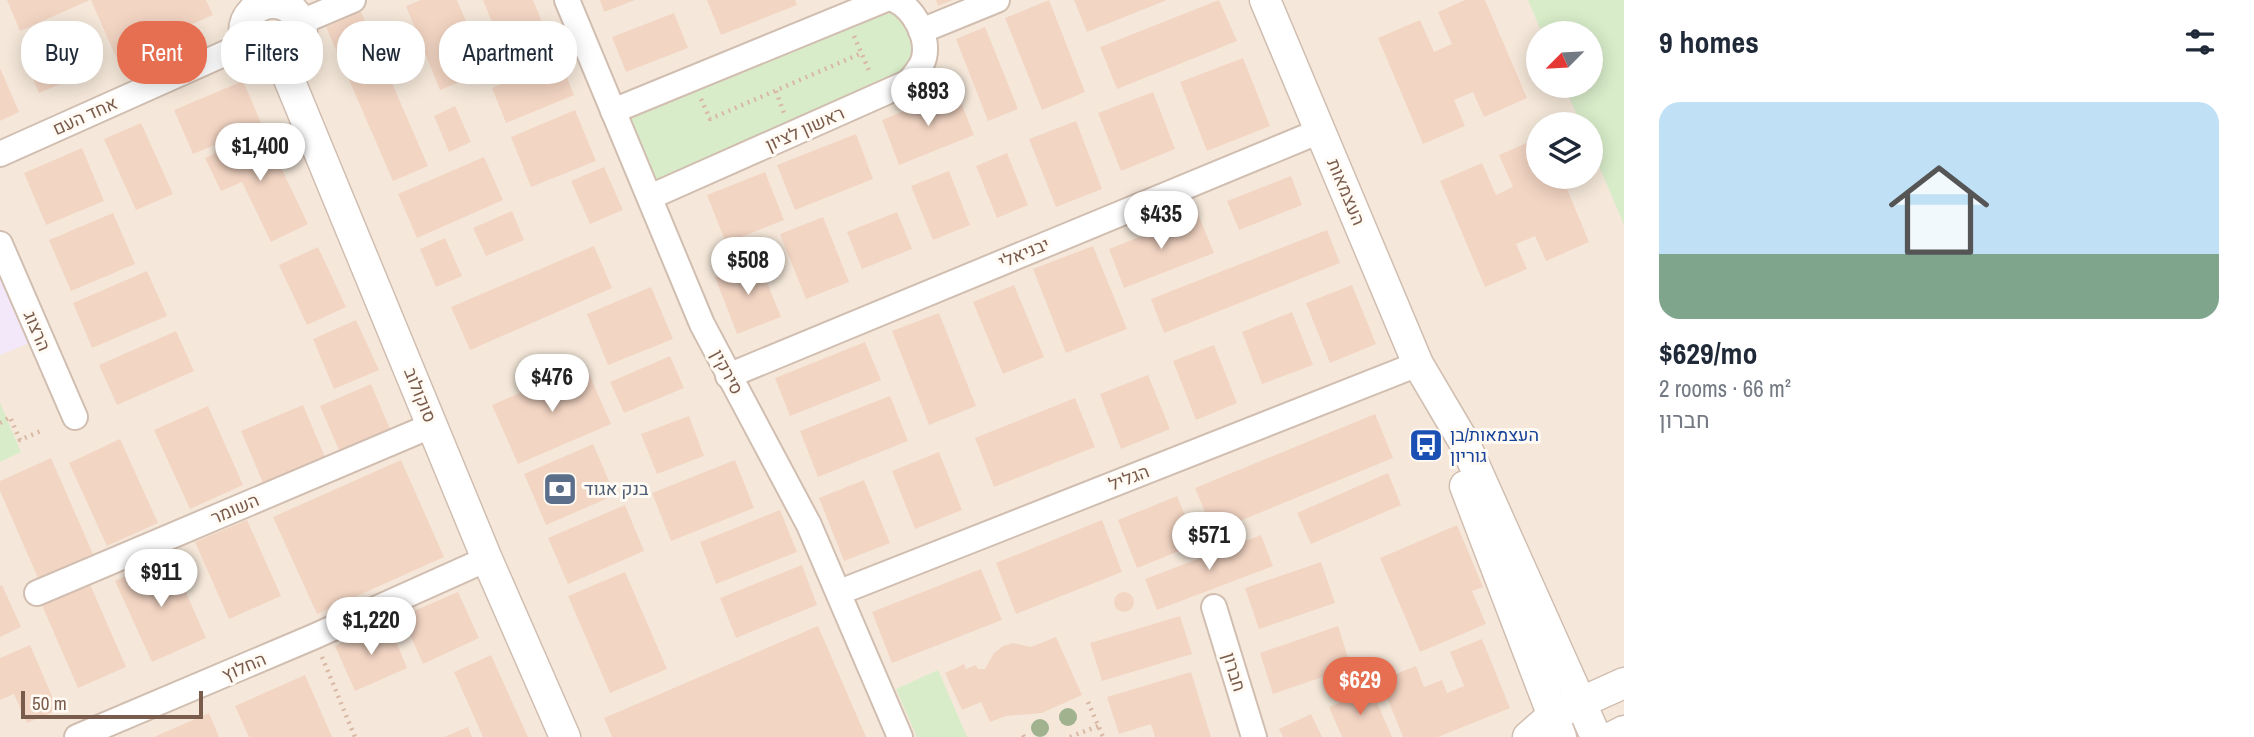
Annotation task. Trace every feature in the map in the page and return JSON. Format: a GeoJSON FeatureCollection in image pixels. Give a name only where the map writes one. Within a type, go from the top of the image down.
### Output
{"type":"FeatureCollection","features":[{"type":"Feature","properties":{"kind":"street"},"geometry":{"type":"LineString","coordinates":[[253,21],[273,6],[353,0]]}},
{"type":"Feature","properties":{"kind":"street","name":"סירקין"},"geometry":{"type":"LineString","coordinates":[[567,0],[702,324],[728,376],[775,457],[840,592],[900,737]]}},
{"type":"Feature","properties":{"kind":"street"},"geometry":{"type":"LineString","coordinates":[[613,111],[844,14],[884,0]]}},
{"type":"Feature","properties":{"kind":"street"},"geometry":{"type":"LineString","coordinates":[[895,0],[910,11],[921,31],[997,0]]}},
{"type":"Feature","properties":{"kind":"street","name":"העצמאות"},"geometry":{"type":"LineString","coordinates":[[1265,0],[1423,374],[1557,726]]}},
{"type":"Feature","properties":{"kind":"street"},"geometry":{"type":"LineString","coordinates":[[273,6],[290,21]]}},
{"type":"Feature","properties":{"kind":"street","name":"ראשון לציון"},"geometry":{"type":"LineString","coordinates":[[650,197],[909,82],[925,58],[921,31]]}},
{"type":"Feature","properties":{"kind":"street","name":"אחד העם"},"geometry":{"type":"LineString","coordinates":[[0,153],[221,66]]}},
{"type":"Feature","properties":{"kind":"street","name":"סוקולוב"},"geometry":{"type":"LineString","coordinates":[[291,84],[487,559],[565,737]]}},
{"type":"Feature","properties":{"kind":"street","name":"יבניאלי"},"geometry":{"type":"LineString","coordinates":[[728,376],[1320,131]]}},
{"type":"Feature","properties":{"kind":"street","name":"הרצוג"},"geometry":{"type":"LineString","coordinates":[[0,244],[75,417]]}},
{"type":"Feature","properties":{"kind":"street","name":"העצמאות"},"geometry":{"type":"LineString","coordinates":[[1423,374],[1464,442],[1596,737]]}},
{"type":"Feature","properties":{"kind":"street","name":"הגליל"},"geometry":{"type":"LineString","coordinates":[[840,592],[1423,374]]}},
{"type":"Feature","properties":{"kind":"street","name":"השומר"},"geometry":{"type":"LineString","coordinates":[[37,593],[433,425]]}},
{"type":"Feature","properties":{"kind":"street","name":"החלוץ"},"geometry":{"type":"LineString","coordinates":[[77,737],[313,638],[487,559]]}},
{"type":"Feature","properties":{"kind":"street","name":"חברון"},"geometry":{"type":"LineString","coordinates":[[1214,607],[1254,737]]}},
{"type":"Feature","properties":{"kind":"street"},"geometry":{"type":"LineString","coordinates":[[1528,737],[1557,726],[1582,702],[1624,682]]}},
{"type":"Feature","properties":{"kind":"street"},"geometry":{"type":"LineString","coordinates":[[1612,737],[1624,732]]}},
{"type":"Feature","properties":{"kind":"path"},"geometry":{"type":"LineString","coordinates":[[844,14],[881,96]]}},
{"type":"Feature","properties":{"kind":"path"},"geometry":{"type":"LineString","coordinates":[[692,79],[710,119],[862,53]]}},
{"type":"Feature","properties":{"kind":"path"},"geometry":{"type":"LineString","coordinates":[[0,422],[10,417],[20,440],[43,430]]}},
{"type":"Feature","properties":{"kind":"path"},"geometry":{"type":"LineString","coordinates":[[313,638],[355,737]]}},
{"type":"Feature","properties":{"kind":"path"},"geometry":{"type":"LineString","coordinates":[[1088,702],[1103,737]]}},
{"type":"Feature","properties":{"kind":"path"},"geometry":{"type":"LineString","coordinates":[[1070,737],[1098,726]]}},
{"type":"Feature","properties":{"kind":"shaded area"},"geometry":{"type":"Polygon","coordinates":[[[0,0],[1624,0],[1624,737],[0,737],[0,0]]]}},
{"type":"Feature","properties":{"kind":"shaded area"},"geometry":{"type":"Polygon","coordinates":[[[0,276],[29,343],[0,355],[0,276]]]}},
{"type":"Feature","properties":{"kind":"green space"},"geometry":{"type":"Polygon","coordinates":[[[1528,0],[1624,0],[1624,225],[1603,175],[1603,112],[1576,112],[1569,98],[1603,98],[1603,21],[1537,21],[1528,0]]]}},
{"type":"Feature","properties":{"kind":"green space"},"geometry":{"type":"Polygon","coordinates":[[[903,3],[920,68],[650,197],[613,111],[903,3]]]}},
{"type":"Feature","properties":{"kind":"green space"},"geometry":{"type":"Polygon","coordinates":[[[0,403],[21,452],[0,462],[0,403]]]}},
{"type":"Feature","properties":{"kind":"green space"},"geometry":{"type":"Polygon","coordinates":[[[938,670],[967,737],[917,737],[896,689],[938,670]]]}},
{"type":"Feature","properties":{"kind":"building"},"geometry":{"type":"Polygon","coordinates":[[[7,0],[90,0],[43,21],[21,21],[20,31],[7,0]]]}},
{"type":"Feature","properties":{"kind":"building"},"geometry":{"type":"Polygon","coordinates":[[[91,0],[206,0],[213,15],[199,21],[117,21],[116,57],[103,27],[103,21],[100,21],[91,0]]]}},
{"type":"Feature","properties":{"kind":"building"},"geometry":{"type":"Polygon","coordinates":[[[421,0],[457,0],[466,21],[439,21],[439,84],[455,84],[440,90],[425,53],[425,21],[412,21],[406,6],[421,0]]]}},
{"type":"Feature","properties":{"kind":"building"},"geometry":{"type":"Polygon","coordinates":[[[483,0],[533,0],[542,21],[491,21],[483,0]]]}},
{"type":"Feature","properties":{"kind":"building"},"geometry":{"type":"Polygon","coordinates":[[[600,0],[635,0],[604,12],[600,0]]]}},
{"type":"Feature","properties":{"kind":"building"},"geometry":{"type":"Polygon","coordinates":[[[707,0],[795,0],[797,5],[721,35],[707,0]]]}},
{"type":"Feature","properties":{"kind":"building"},"geometry":{"type":"Polygon","coordinates":[[[936,0],[953,0],[938,6],[936,0]]]}},
{"type":"Feature","properties":{"kind":"building"},"geometry":{"type":"Polygon","coordinates":[[[1049,0],[1085,92],[1042,110],[1005,18],[1049,0]]]}},
{"type":"Feature","properties":{"kind":"building"},"geometry":{"type":"Polygon","coordinates":[[[1074,0],[1167,0],[1087,32],[1074,0]]]}},
{"type":"Feature","properties":{"kind":"building"},"geometry":{"type":"Polygon","coordinates":[[[1219,0],[1237,41],[1117,89],[1100,47],[1219,0]]]}},
{"type":"Feature","properties":{"kind":"building"},"geometry":{"type":"Polygon","coordinates":[[[1465,0],[1485,0],[1527,98],[1484,117],[1473,92],[1454,100],[1465,126],[1423,144],[1378,38],[1420,20],[1434,52],[1452,44],[1438,12],[1465,0]]]}},
{"type":"Feature","properties":{"kind":"building"},"geometry":{"type":"Polygon","coordinates":[[[361,12],[365,21],[340,21],[361,12]]]}},
{"type":"Feature","properties":{"kind":"building"},"geometry":{"type":"Polygon","coordinates":[[[674,13],[688,48],[626,72],[612,37],[674,13]]]}},
{"type":"Feature","properties":{"kind":"building"},"geometry":{"type":"Polygon","coordinates":[[[337,22],[337,52],[326,27],[337,22]]]}},
{"type":"Feature","properties":{"kind":"building"},"geometry":{"type":"Polygon","coordinates":[[[985,27],[1018,109],[988,121],[956,39],[985,27]]]}},
{"type":"Feature","properties":{"kind":"building"},"geometry":{"type":"Polygon","coordinates":[[[1243,58],[1270,126],[1207,151],[1180,82],[1243,58]]]}},
{"type":"Feature","properties":{"kind":"building"},"geometry":{"type":"Polygon","coordinates":[[[0,68],[19,112],[0,121],[0,68]]]}},
{"type":"Feature","properties":{"kind":"building"},"geometry":{"type":"Polygon","coordinates":[[[35,84],[60,84],[39,93],[35,84]]]}},
{"type":"Feature","properties":{"kind":"building"},"geometry":{"type":"Polygon","coordinates":[[[236,84],[244,84],[262,125],[193,154],[174,110],[236,84]]]}},
{"type":"Feature","properties":{"kind":"building"},"geometry":{"type":"Polygon","coordinates":[[[351,84],[392,84],[428,166],[393,181],[351,84]]]}},
{"type":"Feature","properties":{"kind":"building"},"geometry":{"type":"Polygon","coordinates":[[[502,84],[570,84],[574,95],[506,123],[492,88],[502,84]]]}},
{"type":"Feature","properties":{"kind":"building"},"geometry":{"type":"Polygon","coordinates":[[[956,90],[974,135],[899,165],[882,120],[956,90]]]}},
{"type":"Feature","properties":{"kind":"building"},"geometry":{"type":"Polygon","coordinates":[[[1153,92],[1175,149],[1121,171],[1098,113],[1153,92]]]}},
{"type":"Feature","properties":{"kind":"building"},"geometry":{"type":"Polygon","coordinates":[[[455,106],[471,142],[449,152],[434,116],[455,106]]]}},
{"type":"Feature","properties":{"kind":"building"},"geometry":{"type":"Polygon","coordinates":[[[575,110],[596,161],[531,187],[511,137],[575,110]]]}},
{"type":"Feature","properties":{"kind":"building"},"geometry":{"type":"Polygon","coordinates":[[[1076,121],[1102,189],[1056,207],[1029,139],[1076,121]]]}},
{"type":"Feature","properties":{"kind":"building"},"geometry":{"type":"Polygon","coordinates":[[[141,123],[173,194],[136,210],[104,139],[141,123]]]}},
{"type":"Feature","properties":{"kind":"building"},"geometry":{"type":"Polygon","coordinates":[[[263,130],[308,224],[271,242],[242,182],[221,191],[205,158],[263,130]]]}},
{"type":"Feature","properties":{"kind":"building"},"geometry":{"type":"Polygon","coordinates":[[[856,134],[873,179],[795,210],[777,165],[856,134]]]}},
{"type":"Feature","properties":{"kind":"building"},"geometry":{"type":"Polygon","coordinates":[[[1526,143],[1526,189],[1567,189],[1589,242],[1546,261],[1535,236],[1516,244],[1527,269],[1485,287],[1440,181],[1482,163],[1496,195],[1513,187],[1499,155],[1526,143]]]}},
{"type":"Feature","properties":{"kind":"building"},"geometry":{"type":"Polygon","coordinates":[[[82,148],[104,201],[46,225],[24,173],[82,148]]]}},
{"type":"Feature","properties":{"kind":"building"},"geometry":{"type":"Polygon","coordinates":[[[1007,153],[1028,205],[997,218],[976,166],[1007,153]]]}},
{"type":"Feature","properties":{"kind":"building"},"geometry":{"type":"Polygon","coordinates":[[[484,157],[503,200],[417,238],[398,194],[484,157]]]}},
{"type":"Feature","properties":{"kind":"building"},"geometry":{"type":"Polygon","coordinates":[[[604,167],[623,210],[590,224],[571,181],[604,167]]]}},
{"type":"Feature","properties":{"kind":"building"},"geometry":{"type":"Polygon","coordinates":[[[949,171],[970,225],[933,240],[911,186],[949,171]]]}},
{"type":"Feature","properties":{"kind":"building"},"geometry":{"type":"Polygon","coordinates":[[[765,172],[784,220],[726,243],[707,195],[765,172]]]}},
{"type":"Feature","properties":{"kind":"building"},"geometry":{"type":"Polygon","coordinates":[[[1291,176],[1302,205],[1239,230],[1227,201],[1291,176]]]}},
{"type":"Feature","properties":{"kind":"building"},"geometry":{"type":"Polygon","coordinates":[[[512,211],[524,240],[486,256],[473,228],[512,211]]]}},
{"type":"Feature","properties":{"kind":"building"},"geometry":{"type":"Polygon","coordinates":[[[897,212],[912,249],[862,269],[847,232],[897,212]]]}},
{"type":"Feature","properties":{"kind":"building"},"geometry":{"type":"Polygon","coordinates":[[[113,213],[135,264],[71,291],[49,240],[113,213]]]}},
{"type":"Feature","properties":{"kind":"building"},"geometry":{"type":"Polygon","coordinates":[[[1198,214],[1214,253],[1124,288],[1109,249],[1198,214]]]}},
{"type":"Feature","properties":{"kind":"building"},"geometry":{"type":"Polygon","coordinates":[[[823,217],[849,282],[806,299],[780,234],[823,217]]]}},
{"type":"Feature","properties":{"kind":"building"},"geometry":{"type":"Polygon","coordinates":[[[1327,230],[1340,263],[1164,333],[1151,299],[1327,230]]]}},
{"type":"Feature","properties":{"kind":"building"},"geometry":{"type":"Polygon","coordinates":[[[445,238],[462,276],[436,287],[420,249],[445,238]]]}},
{"type":"Feature","properties":{"kind":"building"},"geometry":{"type":"Polygon","coordinates":[[[594,246],[612,288],[470,350],[451,307],[594,246]]]}},
{"type":"Feature","properties":{"kind":"building"},"geometry":{"type":"Polygon","coordinates":[[[1093,246],[1127,329],[1066,353],[1033,269],[1093,246]]]}},
{"type":"Feature","properties":{"kind":"building"},"geometry":{"type":"Polygon","coordinates":[[[318,247],[346,307],[307,325],[279,265],[318,247]]]}},
{"type":"Feature","properties":{"kind":"building"},"geometry":{"type":"Polygon","coordinates":[[[758,260],[781,317],[737,334],[715,277],[758,260]]]}},
{"type":"Feature","properties":{"kind":"building"},"geometry":{"type":"Polygon","coordinates":[[[147,271],[167,316],[92,348],[73,303],[147,271]]]}},
{"type":"Feature","properties":{"kind":"building"},"geometry":{"type":"Polygon","coordinates":[[[1014,285],[1044,357],[1003,374],[973,302],[1014,285]]]}},
{"type":"Feature","properties":{"kind":"building"},"geometry":{"type":"Polygon","coordinates":[[[1352,285],[1376,344],[1330,363],[1306,303],[1352,285]]]}},
{"type":"Feature","properties":{"kind":"building"},"geometry":{"type":"Polygon","coordinates":[[[651,287],[673,339],[608,365],[587,314],[651,287]]]}},
{"type":"Feature","properties":{"kind":"building"},"geometry":{"type":"Polygon","coordinates":[[[1292,312],[1313,365],[1262,384],[1242,332],[1292,312]]]}},
{"type":"Feature","properties":{"kind":"building"},"geometry":{"type":"Polygon","coordinates":[[[939,313],[976,406],[929,425],[892,331],[939,313]]]}},
{"type":"Feature","properties":{"kind":"building"},"geometry":{"type":"Polygon","coordinates":[[[356,320],[379,370],[334,389],[313,339],[356,320]]]}},
{"type":"Feature","properties":{"kind":"building"},"geometry":{"type":"Polygon","coordinates":[[[176,331],[194,371],[117,405],[99,365],[176,331]]]}},
{"type":"Feature","properties":{"kind":"building"},"geometry":{"type":"Polygon","coordinates":[[[865,342],[881,380],[790,416],[775,378],[865,342]]]}},
{"type":"Feature","properties":{"kind":"building"},"geometry":{"type":"Polygon","coordinates":[[[1214,345],[1237,403],[1196,420],[1173,361],[1214,345]]]}},
{"type":"Feature","properties":{"kind":"building"},"geometry":{"type":"Polygon","coordinates":[[[670,356],[684,388],[624,413],[610,382],[670,356]]]}},
{"type":"Feature","properties":{"kind":"building"},"geometry":{"type":"Polygon","coordinates":[[[585,365],[611,424],[518,464],[492,405],[585,365]]]}},
{"type":"Feature","properties":{"kind":"building"},"geometry":{"type":"Polygon","coordinates":[[[1148,375],[1170,429],[1121,449],[1100,394],[1148,375]]]}},
{"type":"Feature","properties":{"kind":"building"},"geometry":{"type":"Polygon","coordinates":[[[371,384],[393,436],[342,457],[320,406],[371,384]]]}},
{"type":"Feature","properties":{"kind":"building"},"geometry":{"type":"Polygon","coordinates":[[[890,396],[908,441],[818,477],[800,431],[890,396]]]}},
{"type":"Feature","properties":{"kind":"building"},"geometry":{"type":"Polygon","coordinates":[[[1075,398],[1095,447],[994,487],[975,438],[1075,398]]]}},
{"type":"Feature","properties":{"kind":"building"},"geometry":{"type":"Polygon","coordinates":[[[303,405],[325,457],[263,483],[241,431],[303,405]]]}},
{"type":"Feature","properties":{"kind":"building"},"geometry":{"type":"Polygon","coordinates":[[[208,406],[243,485],[190,509],[154,430],[208,406]]]}},
{"type":"Feature","properties":{"kind":"building"},"geometry":{"type":"Polygon","coordinates":[[[1375,414],[1393,458],[1213,532],[1195,488],[1375,414]]]}},
{"type":"Feature","properties":{"kind":"building"},"geometry":{"type":"Polygon","coordinates":[[[689,416],[704,456],[657,474],[641,434],[689,416]]]}},
{"type":"Feature","properties":{"kind":"building"},"geometry":{"type":"Polygon","coordinates":[[[120,439],[158,523],[107,546],[69,463],[120,439]]]}},
{"type":"Feature","properties":{"kind":"building"},"geometry":{"type":"Polygon","coordinates":[[[593,444],[615,495],[546,525],[524,474],[593,444]]]}},
{"type":"Feature","properties":{"kind":"building"},"geometry":{"type":"Polygon","coordinates":[[[939,452],[962,510],[915,529],[892,471],[939,452]]]}},
{"type":"Feature","properties":{"kind":"building"},"geometry":{"type":"Polygon","coordinates":[[[51,458],[93,554],[38,578],[0,491],[0,481],[51,458]]]}},
{"type":"Feature","properties":{"kind":"building"},"geometry":{"type":"Polygon","coordinates":[[[401,460],[444,557],[317,614],[273,517],[401,460]]]}},
{"type":"Feature","properties":{"kind":"building"},"geometry":{"type":"Polygon","coordinates":[[[735,460],[754,508],[671,541],[652,493],[735,460]]]}},
{"type":"Feature","properties":{"kind":"building"},"geometry":{"type":"Polygon","coordinates":[[[1388,473],[1401,505],[1311,544],[1297,513],[1388,473]]]}},
{"type":"Feature","properties":{"kind":"building"},"geometry":{"type":"Polygon","coordinates":[[[864,480],[890,543],[844,561],[819,498],[864,480]]]}},
{"type":"Feature","properties":{"kind":"building"},"geometry":{"type":"Polygon","coordinates":[[[1177,496],[1197,544],[1137,568],[1118,520],[1177,496]]]}},
{"type":"Feature","properties":{"kind":"building"},"geometry":{"type":"Polygon","coordinates":[[[625,505],[644,551],[568,584],[548,538],[625,505]]]}},
{"type":"Feature","properties":{"kind":"building"},"geometry":{"type":"Polygon","coordinates":[[[780,510],[797,552],[716,584],[700,542],[780,510]]]}},
{"type":"Feature","properties":{"kind":"building"},"geometry":{"type":"Polygon","coordinates":[[[247,520],[281,596],[229,619],[195,542],[247,520]]]}},
{"type":"Feature","properties":{"kind":"building"},"geometry":{"type":"Polygon","coordinates":[[[1102,520],[1122,572],[1016,614],[996,563],[1102,520]]]}},
{"type":"Feature","properties":{"kind":"building"},"geometry":{"type":"Polygon","coordinates":[[[1457,525],[1483,587],[1472,591],[1486,624],[1420,652],[1380,558],[1457,525]]]}},
{"type":"Feature","properties":{"kind":"building"},"geometry":{"type":"Polygon","coordinates":[[[1261,535],[1273,566],[1157,610],[1145,579],[1261,535]]]}},
{"type":"Feature","properties":{"kind":"building"},"geometry":{"type":"Polygon","coordinates":[[[170,556],[206,638],[152,662],[115,581],[170,556]]]}},
{"type":"Feature","properties":{"kind":"building"},"geometry":{"type":"Polygon","coordinates":[[[1321,562],[1335,603],[1259,629],[1245,588],[1321,562]]]}},
{"type":"Feature","properties":{"kind":"building"},"geometry":{"type":"Polygon","coordinates":[[[802,565],[817,605],[736,638],[720,598],[802,565]]]}},
{"type":"Feature","properties":{"kind":"building"},"geometry":{"type":"Polygon","coordinates":[[[981,569],[1002,620],[892,663],[872,612],[981,569]]]}},
{"type":"Feature","properties":{"kind":"building"},"geometry":{"type":"Polygon","coordinates":[[[625,572],[667,669],[610,693],[568,596],[625,572]]]}},
{"type":"Feature","properties":{"kind":"building"},"geometry":{"type":"Polygon","coordinates":[[[89,582],[126,667],[78,688],[41,603],[89,582]]]}},
{"type":"Feature","properties":{"kind":"building"},"geometry":{"type":"Polygon","coordinates":[[[2,585],[21,627],[0,637],[0,586],[2,585]]]}},
{"type":"Feature","properties":{"kind":"building"},"geometry":{"type":"Polygon","coordinates":[[[458,592],[479,638],[423,664],[402,616],[458,592]]]}},
{"type":"Feature","properties":{"kind":"building"},"geometry":{"type":"Polygon","coordinates":[[[1120,592],[1128,592],[1134,602],[1128,612],[1120,612],[1114,606],[1114,598],[1120,592]]]}},
{"type":"Feature","properties":{"kind":"building"},"geometry":{"type":"Polygon","coordinates":[[[1180,616],[1192,654],[1102,681],[1090,643],[1180,616]]]}},
{"type":"Feature","properties":{"kind":"building"},"geometry":{"type":"Polygon","coordinates":[[[388,622],[407,668],[355,691],[335,646],[388,622]]]}},
{"type":"Feature","properties":{"kind":"building"},"geometry":{"type":"Polygon","coordinates":[[[818,626],[866,737],[612,737],[604,718],[818,626]]]}},
{"type":"Feature","properties":{"kind":"building"},"geometry":{"type":"Polygon","coordinates":[[[1338,626],[1351,667],[1273,694],[1260,653],[1338,626]]]}},
{"type":"Feature","properties":{"kind":"building"},"geometry":{"type":"Polygon","coordinates":[[[1056,637],[1082,695],[1042,713],[1006,716],[990,722],[981,702],[962,710],[945,673],[964,664],[966,669],[976,665],[978,669],[985,669],[994,653],[1003,646],[1013,643],[1031,647],[1056,637]]]}},
{"type":"Feature","properties":{"kind":"building"},"geometry":{"type":"Polygon","coordinates":[[[1482,639],[1510,708],[1438,737],[1403,737],[1380,680],[1416,666],[1424,687],[1442,680],[1447,693],[1464,686],[1450,652],[1482,639]]]}},
{"type":"Feature","properties":{"kind":"building"},"geometry":{"type":"Polygon","coordinates":[[[30,645],[58,710],[27,723],[14,694],[0,700],[0,658],[30,645]]]}},
{"type":"Feature","properties":{"kind":"building"},"geometry":{"type":"Polygon","coordinates":[[[491,655],[528,737],[483,737],[454,672],[491,655]]]}},
{"type":"Feature","properties":{"kind":"building"},"geometry":{"type":"Polygon","coordinates":[[[1191,672],[1211,737],[1155,737],[1151,724],[1119,734],[1107,697],[1191,672]]]}},
{"type":"Feature","properties":{"kind":"building"},"geometry":{"type":"Polygon","coordinates":[[[305,675],[332,737],[249,737],[235,706],[305,675]]]}},
{"type":"Feature","properties":{"kind":"building"},"geometry":{"type":"Polygon","coordinates":[[[1371,689],[1392,737],[1342,737],[1329,707],[1371,689]]]}},
{"type":"Feature","properties":{"kind":"building"},"geometry":{"type":"Polygon","coordinates":[[[209,713],[219,737],[154,737],[209,713]]]}},
{"type":"Feature","properties":{"kind":"building"},"geometry":{"type":"Polygon","coordinates":[[[1311,714],[1322,737],[1283,737],[1279,729],[1311,714]]]}},
{"type":"Feature","properties":{"kind":"building"},"geometry":{"type":"Polygon","coordinates":[[[468,727],[472,737],[444,737],[468,727]]]}},
{"type":"Feature","properties":{"kind":"place","name":"העצמאות/בן גוריון"},"geometry":{"type":"Point","coordinates":[1426,445]}},
{"type":"Feature","properties":{"kind":"place","name":"בנק אגוד"},"geometry":{"type":"Point","coordinates":[560,489]}}]}
